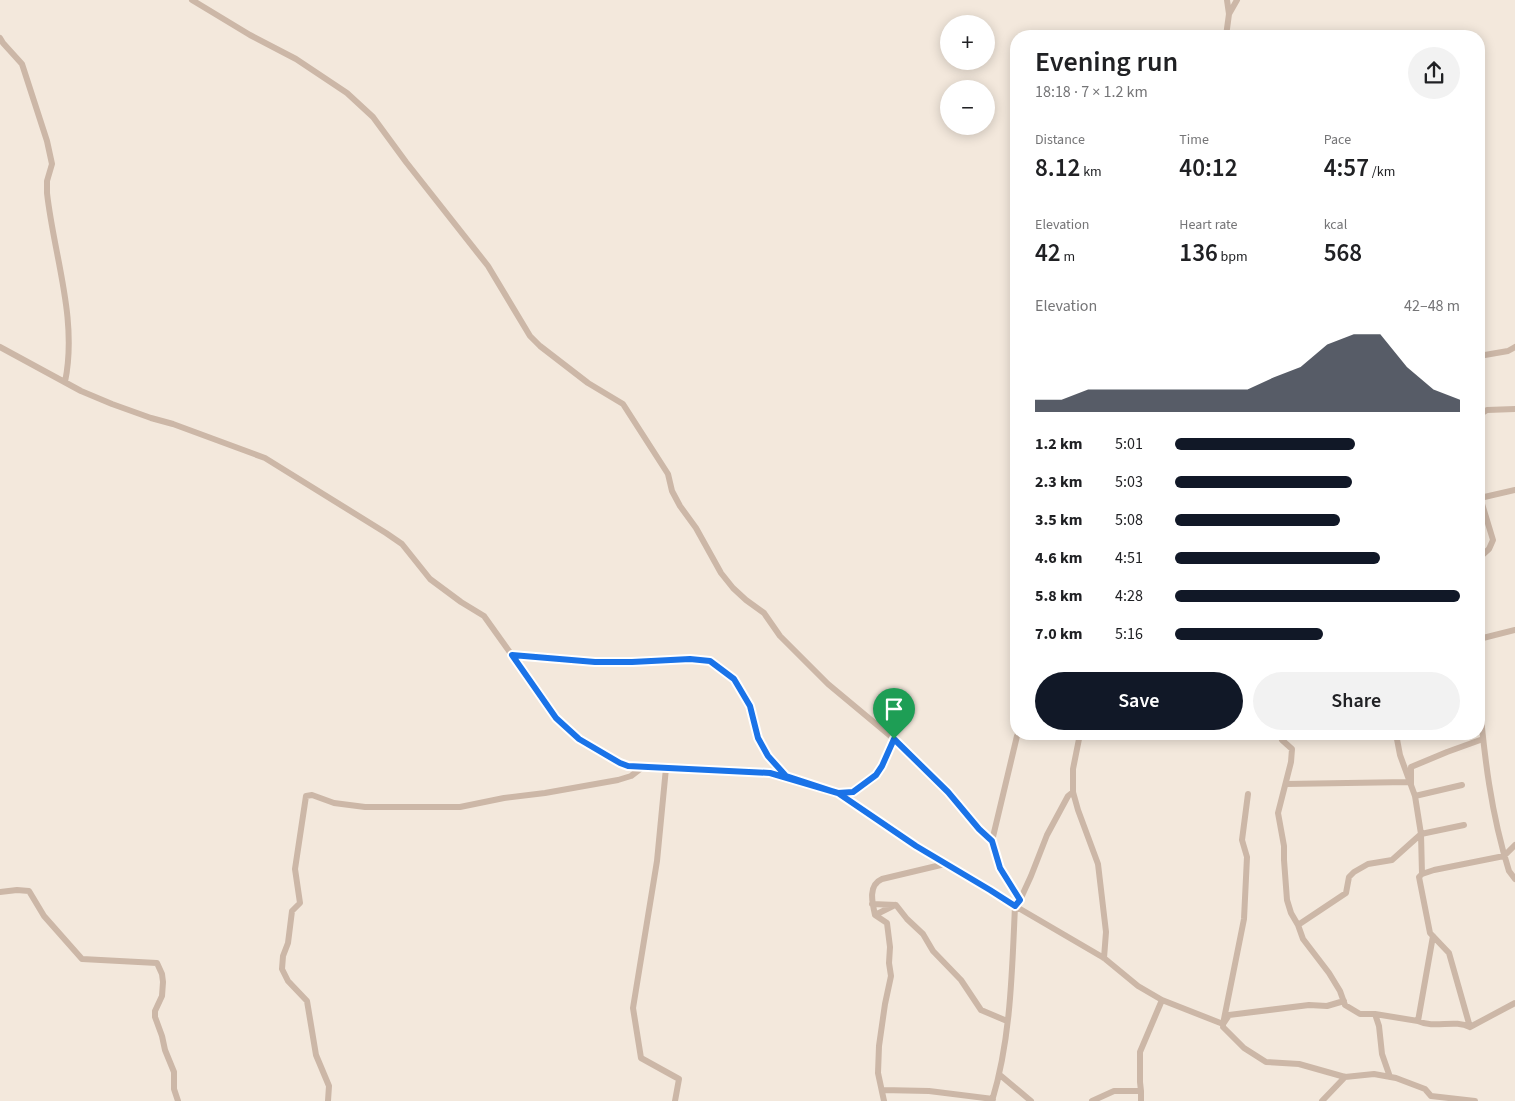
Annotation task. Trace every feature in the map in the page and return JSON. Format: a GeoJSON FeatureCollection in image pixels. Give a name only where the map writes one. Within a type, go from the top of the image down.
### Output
{"type":"FeatureCollection","features":[{"type":"Feature","properties":{"kind":"street"},"geometry":{"type":"LineString","coordinates":[[192,0],[250,35],[296,59],[347,93],[373,117],[488,266],[530,336],[588,383],[623,404],[668,474],[672,491],[680,506],[696,528],[721,573],[732,588],[764,613],[780,636],[828,684],[894,739],[948,792],[979,829],[992,841]]}},
{"type":"Feature","properties":{"kind":"street"},"geometry":{"type":"LineString","coordinates":[[1226,30],[1229,14],[1227,0]]}},
{"type":"Feature","properties":{"kind":"street"},"geometry":{"type":"LineString","coordinates":[[1229,14],[1237,0]]}},
{"type":"Feature","properties":{"kind":"street"},"geometry":{"type":"LineString","coordinates":[[0,38],[22,64],[47,141],[51,162],[46,181],[47,193],[61,268],[70,352],[65,382]]}},
{"type":"Feature","properties":{"kind":"street"},"geometry":{"type":"LineString","coordinates":[[0,347],[65,382],[112,404],[265,458],[402,544],[430,579],[484,616],[556,718],[579,739],[620,763],[628,766],[770,773],[786,776],[838,793],[945,864],[1104,958],[1138,986],[1162,1000],[1223,1024]]}},
{"type":"Feature","properties":{"kind":"street"},"geometry":{"type":"LineString","coordinates":[[1485,355],[1515,347]]}},
{"type":"Feature","properties":{"kind":"street"},"geometry":{"type":"LineString","coordinates":[[1485,411],[1515,409]]}},
{"type":"Feature","properties":{"kind":"street"},"geometry":{"type":"LineString","coordinates":[[1485,495],[1515,490]]}},
{"type":"Feature","properties":{"kind":"street"},"geometry":{"type":"LineString","coordinates":[[1485,514],[1494,540],[1485,553]]}},
{"type":"Feature","properties":{"kind":"street"},"geometry":{"type":"LineString","coordinates":[[1485,638],[1515,630]]}},
{"type":"Feature","properties":{"kind":"street"},"geometry":{"type":"LineString","coordinates":[[512,655],[595,662],[690,659],[710,661],[734,679],[750,706],[758,738],[768,756],[786,776]]}},
{"type":"Feature","properties":{"kind":"street"},"geometry":{"type":"LineString","coordinates":[[838,793],[853,792],[876,775],[894,739]]}},
{"type":"Feature","properties":{"kind":"street"},"geometry":{"type":"LineString","coordinates":[[1017,740],[992,841],[1000,868],[1020,900]]}},
{"type":"Feature","properties":{"kind":"street"},"geometry":{"type":"LineString","coordinates":[[1079,740],[1073,769],[1073,792],[1098,864],[1106,932],[1104,958]]}},
{"type":"Feature","properties":{"kind":"street"},"geometry":{"type":"LineString","coordinates":[[1282,740],[1292,749],[1286,784],[1278,813],[1284,846],[1287,900],[1303,939],[1329,973],[1345,1005],[1360,1014],[1375,1014],[1418,1021],[1425,1024],[1464,1024],[1470,1027]]}},
{"type":"Feature","properties":{"kind":"street"},"geometry":{"type":"LineString","coordinates":[[1397,740],[1400,755],[1415,796],[1421,834],[1422,874],[1419,877],[1430,933],[1449,953],[1470,1027]]}},
{"type":"Feature","properties":{"kind":"street"},"geometry":{"type":"LineString","coordinates":[[1410,784],[1411,767],[1480,740]]}},
{"type":"Feature","properties":{"kind":"street"},"geometry":{"type":"LineString","coordinates":[[1483,740],[1492,804],[1504,856],[1509,871],[1515,879]]}},
{"type":"Feature","properties":{"kind":"street"},"geometry":{"type":"LineString","coordinates":[[328,1101],[327,1081],[316,1055],[307,1001],[288,981],[282,969],[282,956],[288,943],[292,910],[300,903],[295,869],[306,796],[312,794],[342,805],[365,807],[460,807],[618,780],[631,776],[644,766]]}},
{"type":"Feature","properties":{"kind":"street"},"geometry":{"type":"LineString","coordinates":[[666,768],[656,861],[633,1008],[641,1058],[679,1080],[675,1101]]}},
{"type":"Feature","properties":{"kind":"street"},"geometry":{"type":"LineString","coordinates":[[1286,784],[1410,784]]}},
{"type":"Feature","properties":{"kind":"street"},"geometry":{"type":"LineString","coordinates":[[1415,796],[1462,785]]}},
{"type":"Feature","properties":{"kind":"street"},"geometry":{"type":"LineString","coordinates":[[882,1090],[929,1091],[992,1100],[1000,1075],[1012,982],[1015,906],[1020,900],[1047,835],[1068,796],[1073,792]]}},
{"type":"Feature","properties":{"kind":"street"},"geometry":{"type":"LineString","coordinates":[[1248,794],[1242,840],[1246,857],[1244,919],[1223,1027],[1244,1048],[1266,1062],[1299,1064],[1345,1077],[1374,1074],[1404,1080],[1425,1089],[1431,1096],[1475,1101]]}},
{"type":"Feature","properties":{"kind":"street"},"geometry":{"type":"LineString","coordinates":[[1298,925],[1346,893],[1351,874],[1368,864],[1392,860],[1421,834],[1464,825]]}},
{"type":"Feature","properties":{"kind":"street"},"geometry":{"type":"LineString","coordinates":[[1422,874],[1504,856],[1515,845]]}},
{"type":"Feature","properties":{"kind":"street"},"geometry":{"type":"LineString","coordinates":[[884,1101],[878,1073],[879,1046],[891,976],[888,963],[890,947],[887,923],[875,915],[872,894],[876,882],[945,864]]}},
{"type":"Feature","properties":{"kind":"street"},"geometry":{"type":"LineString","coordinates":[[0,892],[29,891],[44,916],[82,959],[157,962],[163,982],[162,996],[155,1011],[155,1017],[174,1072],[174,1089],[178,1101]]}},
{"type":"Feature","properties":{"kind":"street"},"geometry":{"type":"LineString","coordinates":[[872,904],[896,905],[923,934],[933,951],[962,980],[981,1010],[1007,1021]]}},
{"type":"Feature","properties":{"kind":"street"},"geometry":{"type":"LineString","coordinates":[[875,915],[896,905]]}},
{"type":"Feature","properties":{"kind":"street"},"geometry":{"type":"LineString","coordinates":[[1418,1021],[1432,936]]}},
{"type":"Feature","properties":{"kind":"street"},"geometry":{"type":"LineString","coordinates":[[1141,1101],[1140,1052],[1162,1000]]}},
{"type":"Feature","properties":{"kind":"street"},"geometry":{"type":"LineString","coordinates":[[1223,1024],[1229,1015],[1308,1005],[1326,1006],[1344,1001]]}},
{"type":"Feature","properties":{"kind":"street"},"geometry":{"type":"LineString","coordinates":[[1470,1027],[1515,1003]]}},
{"type":"Feature","properties":{"kind":"street"},"geometry":{"type":"LineString","coordinates":[[1375,1014],[1379,1026],[1382,1054],[1390,1077]]}},
{"type":"Feature","properties":{"kind":"street"},"geometry":{"type":"LineString","coordinates":[[1000,1075],[1031,1101]]}},
{"type":"Feature","properties":{"kind":"street"},"geometry":{"type":"LineString","coordinates":[[1322,1101],[1345,1077]]}},
{"type":"Feature","properties":{"kind":"street"},"geometry":{"type":"LineString","coordinates":[[1092,1101],[1114,1091],[1141,1091]]}},
{"type":"Feature","properties":{"kind":"route"},"geometry":{"type":"LineString","coordinates":[[894,739],[876,775],[864,782],[853,792],[838,793],[786,776],[770,773],[628,766],[579,739],[556,718],[512,655],[595,662],[690,659],[710,661],[734,679],[750,706],[758,738],[768,756],[786,776],[799,781],[838,793],[916,846],[1015,906],[1020,900],[1000,868],[992,841],[979,829],[948,792],[894,739]]}}]}
